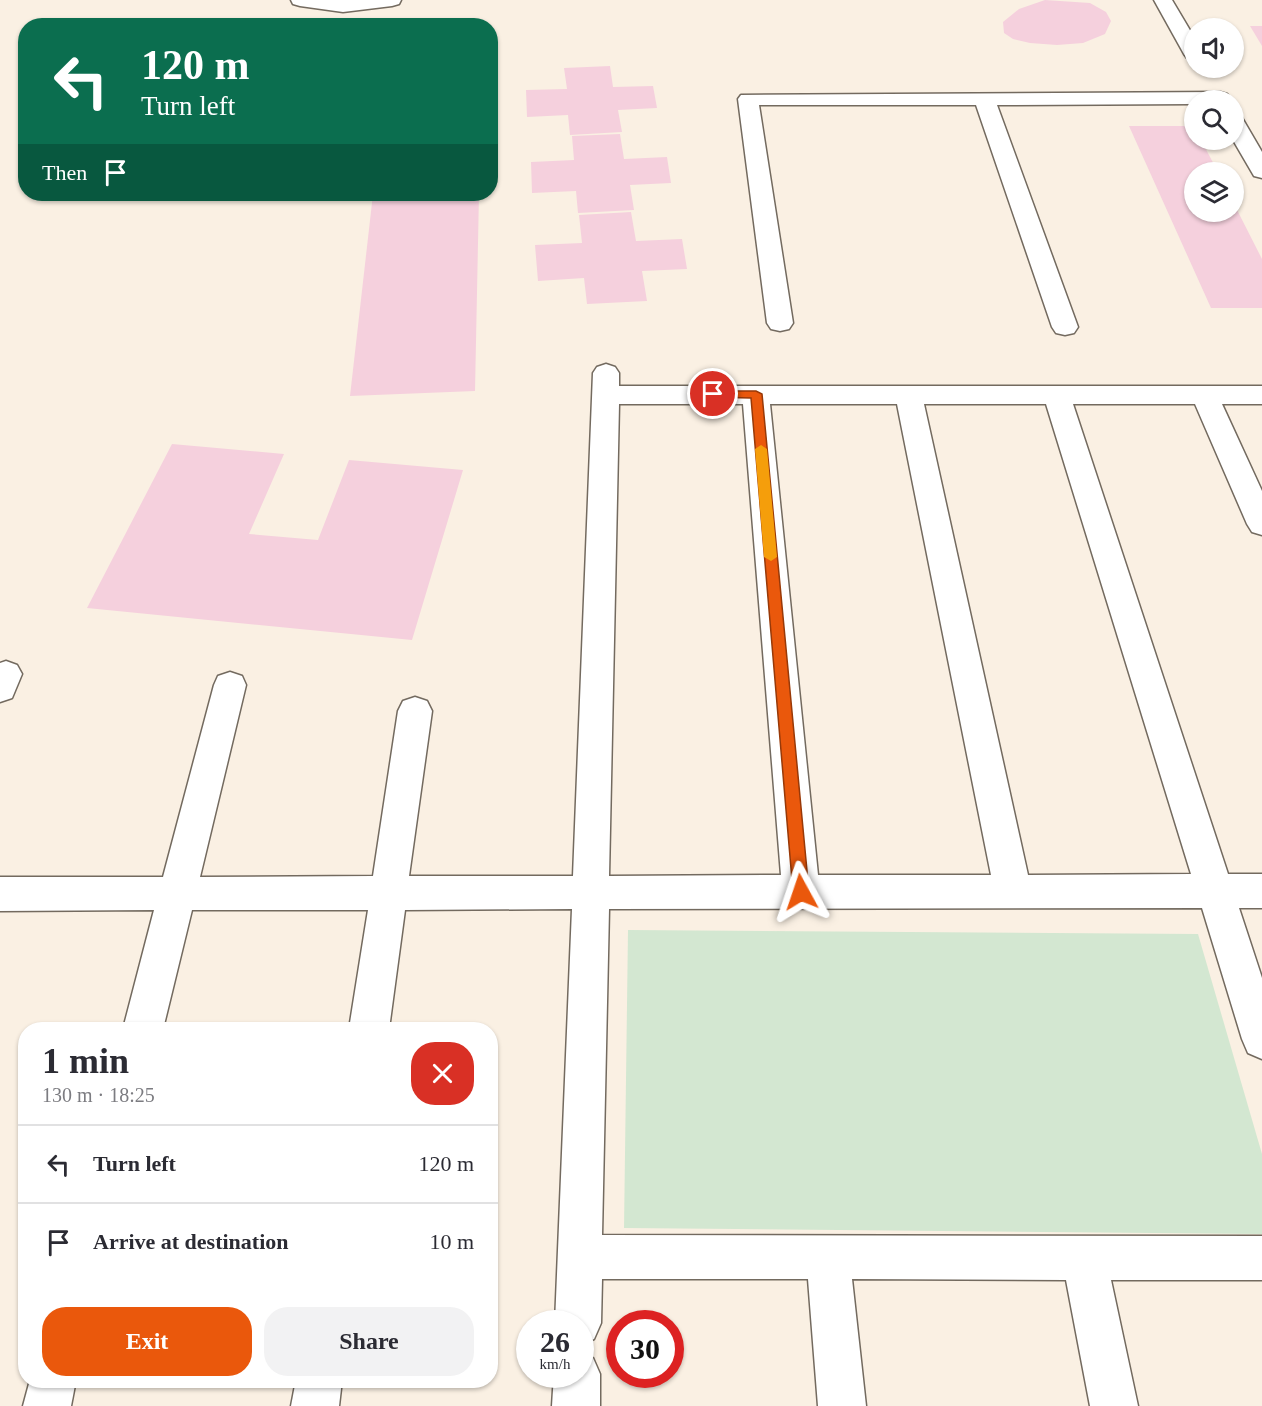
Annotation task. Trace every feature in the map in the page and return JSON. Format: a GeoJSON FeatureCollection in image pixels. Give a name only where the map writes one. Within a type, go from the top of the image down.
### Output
{"type":"FeatureCollection","features":[{"type":"Feature","properties":{"kind":"street"},"geometry":{"type":"LineString","coordinates":[[300,0],[343,6],[392,0]]}},
{"type":"Feature","properties":{"kind":"street"},"geometry":{"type":"LineString","coordinates":[[1163,0],[1184,37]]}},
{"type":"Feature","properties":{"kind":"street"},"geometry":{"type":"LineString","coordinates":[[1208,78],[1215,90]]}},
{"type":"Feature","properties":{"kind":"street"},"geometry":{"type":"LineString","coordinates":[[984,98],[1065,327]]}},
{"type":"Feature","properties":{"kind":"street"},"geometry":{"type":"LineString","coordinates":[[780,322],[748,99],[1184,99]]}},
{"type":"Feature","properties":{"kind":"street"},"geometry":{"type":"LineString","coordinates":[[1244,140],[1262,171]]}},
{"type":"Feature","properties":{"kind":"street"},"geometry":{"type":"LineString","coordinates":[[578,1310],[606,384],[756,394],[1262,395]]}},
{"type":"Feature","properties":{"kind":"street"},"geometry":{"type":"LineString","coordinates":[[756,394],[801,892]]}},
{"type":"Feature","properties":{"kind":"street"},"geometry":{"type":"LineString","coordinates":[[909,395],[1013,892]]}},
{"type":"Feature","properties":{"kind":"street"},"geometry":{"type":"LineString","coordinates":[[1057,395],[1262,1038]]}},
{"type":"Feature","properties":{"kind":"street"},"geometry":{"type":"LineString","coordinates":[[1205,395],[1262,524]]}},
{"type":"Feature","properties":{"kind":"street"},"geometry":{"type":"LineString","coordinates":[[145,1022],[230,685]]}},
{"type":"Feature","properties":{"kind":"street"},"geometry":{"type":"LineString","coordinates":[[370,1022],[415,711]]}},
{"type":"Feature","properties":{"kind":"street"},"geometry":{"type":"LineString","coordinates":[[0,894],[1262,891]]}},
{"type":"Feature","properties":{"kind":"street"},"geometry":{"type":"LineString","coordinates":[[580,1257],[1262,1258]]}},
{"type":"Feature","properties":{"kind":"street"},"geometry":{"type":"LineString","coordinates":[[828,1257],[842,1406]]}},
{"type":"Feature","properties":{"kind":"street"},"geometry":{"type":"LineString","coordinates":[[1084,1258],[1114,1406]]}},
{"type":"Feature","properties":{"kind":"street"},"geometry":{"type":"LineString","coordinates":[[47,1406],[51,1388]]}},
{"type":"Feature","properties":{"kind":"street"},"geometry":{"type":"LineString","coordinates":[[315,1406],[318,1388]]}},
{"type":"Feature","properties":{"kind":"street"},"geometry":{"type":"LineString","coordinates":[[576,1406],[577,1388]]}},
{"type":"Feature","properties":{"kind":"green space"},"geometry":{"type":"Polygon","coordinates":[[[628,930],[1198,934],[1262,1154],[1262,1234],[624,1228],[628,930]]]}},
{"type":"Feature","properties":{"kind":"building"},"geometry":{"type":"Polygon","coordinates":[[[1045,0],[1090,3],[1106,12],[1111,21],[1105,34],[1083,43],[1057,45],[1030,43],[1013,39],[1004,33],[1003,22],[1019,9],[1045,0]]]}},
{"type":"Feature","properties":{"kind":"building"},"geometry":{"type":"Polygon","coordinates":[[[1250,26],[1262,26],[1262,46],[1250,26]]]}},
{"type":"Feature","properties":{"kind":"building"},"geometry":{"type":"Polygon","coordinates":[[[610,66],[613,87],[653,86],[657,108],[618,110],[622,132],[570,135],[568,115],[527,117],[526,90],[567,89],[564,68],[610,66]]]}},
{"type":"Feature","properties":{"kind":"building"},"geometry":{"type":"Polygon","coordinates":[[[1129,126],[1184,126],[1184,150],[1206,150],[1213,162],[1184,162],[1184,222],[1243,222],[1262,259],[1262,308],[1211,308],[1129,126]]]}},
{"type":"Feature","properties":{"kind":"building"},"geometry":{"type":"Polygon","coordinates":[[[620,134],[624,159],[667,157],[671,183],[630,185],[634,210],[578,213],[576,191],[532,193],[531,162],[574,160],[572,136],[620,134]]]}},
{"type":"Feature","properties":{"kind":"building"},"geometry":{"type":"Polygon","coordinates":[[[372,201],[479,201],[475,391],[350,396],[372,201]]]}},
{"type":"Feature","properties":{"kind":"building"},"geometry":{"type":"Polygon","coordinates":[[[631,212],[636,241],[682,239],[687,269],[642,271],[647,301],[587,304],[584,278],[538,281],[535,245],[582,243],[579,215],[631,212]]]}},
{"type":"Feature","properties":{"kind":"building"},"geometry":{"type":"Polygon","coordinates":[[[172,444],[284,454],[249,534],[318,540],[349,460],[463,470],[412,640],[87,608],[172,444]]]}},
{"type":"Feature","properties":{"kind":"slow traffic"},"geometry":{"type":"LineString","coordinates":[[761,449],[771,557]]}},
{"type":"Feature","properties":{"kind":"route"},"geometry":{"type":"LineString","coordinates":[[713,394],[756,394],[801,892]]}}]}
